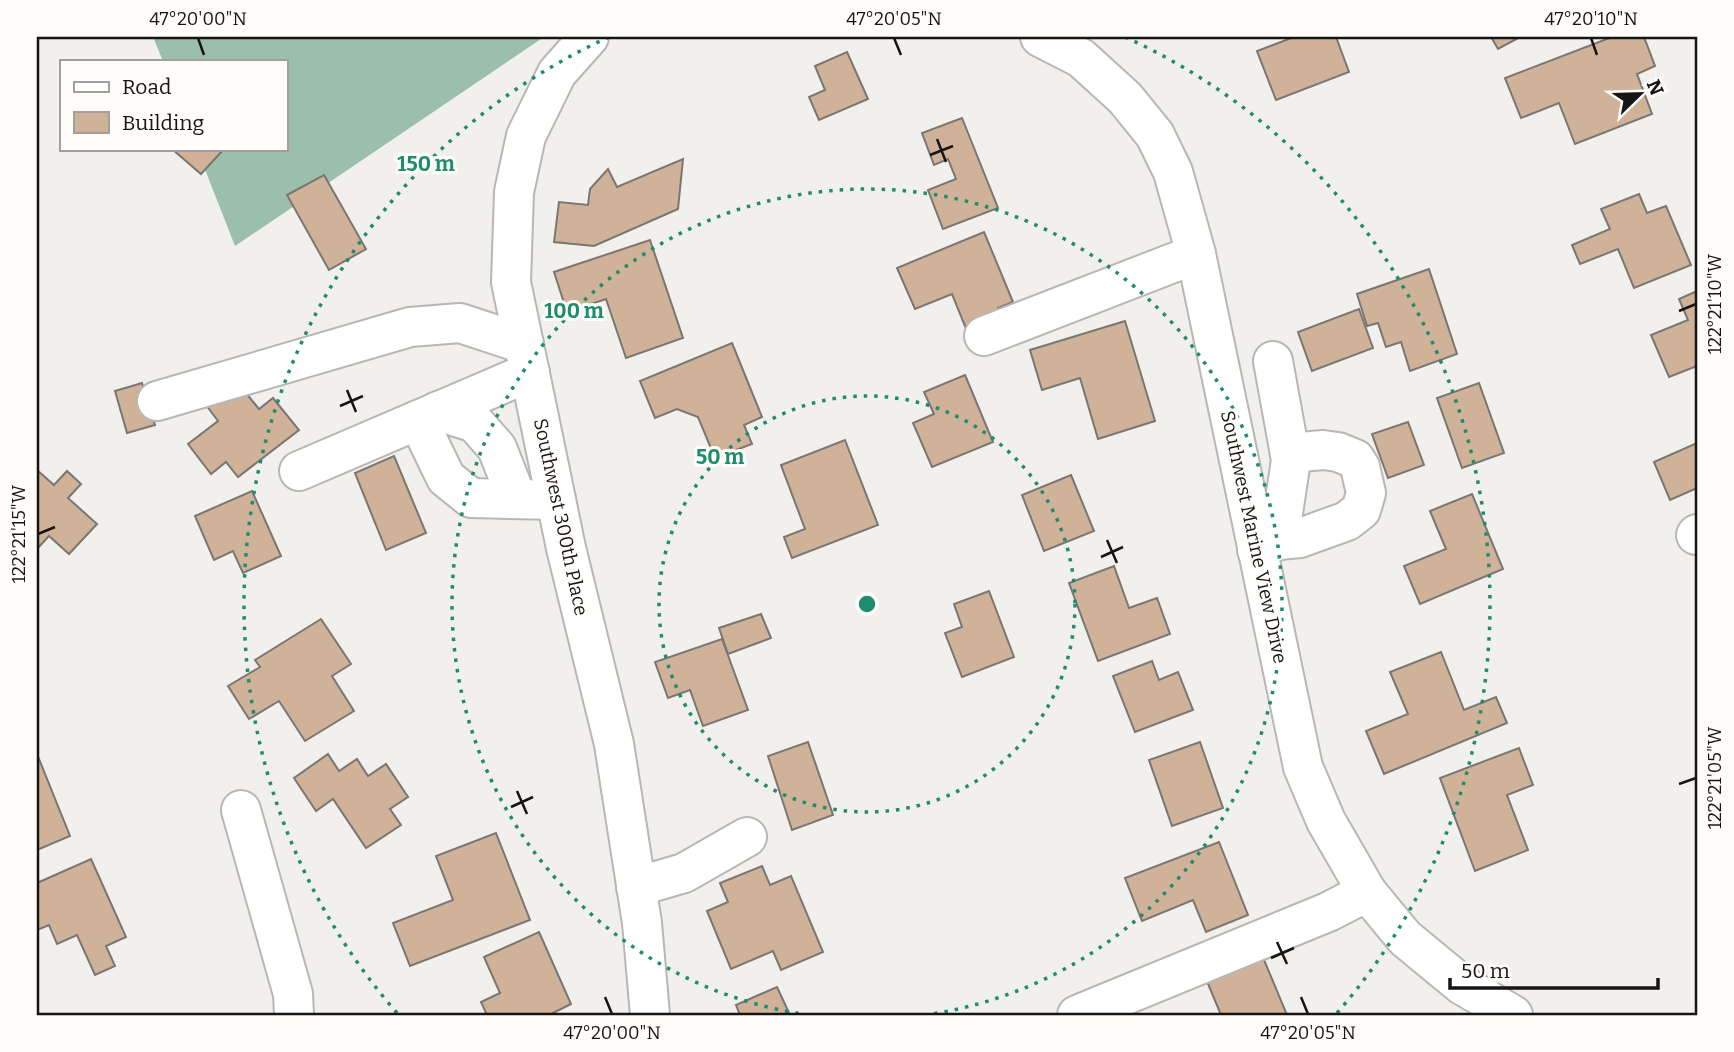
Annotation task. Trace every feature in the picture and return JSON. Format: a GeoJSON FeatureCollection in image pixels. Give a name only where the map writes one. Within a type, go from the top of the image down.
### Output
{"type":"FeatureCollection","features":[{"type":"Feature","properties":{"kind":"street","name":"Southwest 300th Place"},"geometry":{"type":"LineString","coordinates":[[589,37],[557,73],[526,136],[514,192],[511,282],[566,548],[614,744],[642,923],[650,1015]]}},
{"type":"Feature","properties":{"kind":"street","name":"Southwest Marine View Drive"},"geometry":{"type":"LineString","coordinates":[[1040,37],[1081,58],[1125,98],[1155,135],[1173,172],[1268,545],[1303,767],[1326,821],[1367,892],[1405,938],[1462,985],[1513,1015]]}},
{"type":"Feature","properties":{"kind":"street"},"geometry":{"type":"LineString","coordinates":[[984,336],[1196,254]]}},
{"type":"Feature","properties":{"kind":"street"},"geometry":{"type":"LineString","coordinates":[[157,401],[410,327],[460,323],[527,358]]}},
{"type":"Feature","properties":{"kind":"street"},"geometry":{"type":"LineString","coordinates":[[299,471],[428,415],[527,358]]}},
{"type":"Feature","properties":{"kind":"street"},"geometry":{"type":"LineString","coordinates":[[1273,361],[1291,460],[1268,545],[1300,538],[1348,521],[1360,510],[1366,493],[1360,467],[1355,459],[1338,452],[1323,450],[1290,453]]}},
{"type":"Feature","properties":{"kind":"street"},"geometry":{"type":"LineString","coordinates":[[428,415],[475,423],[497,448],[517,499]]}},
{"type":"Feature","properties":{"kind":"street"},"geometry":{"type":"LineString","coordinates":[[428,415],[446,478],[471,498],[556,500]]}},
{"type":"Feature","properties":{"kind":"street"},"geometry":{"type":"LineString","coordinates":[[241,810],[293,995],[294,1015]]}},
{"type":"Feature","properties":{"kind":"street"},"geometry":{"type":"LineString","coordinates":[[636,887],[684,873],[747,837]]}},
{"type":"Feature","properties":{"kind":"street"},"geometry":{"type":"LineString","coordinates":[[1077,1015],[1328,912],[1367,892]]}},
{"type":"Feature","properties":{"kind":"green space"},"geometry":{"type":"Polygon","coordinates":[[[153,37],[544,37],[235,246],[197,150],[287,150],[287,60],[163,60],[153,37]]]}},
{"type":"Feature","properties":{"kind":"building"},"geometry":{"type":"Polygon","coordinates":[[[1294,37],[1336,37],[1349,72],[1276,100],[1257,51],[1294,37]]]}},
{"type":"Feature","properties":{"kind":"building"},"geometry":{"type":"Polygon","coordinates":[[[1491,37],[1520,37],[1498,49],[1491,37]]]}},
{"type":"Feature","properties":{"kind":"building"},"geometry":{"type":"Polygon","coordinates":[[[1612,37],[1644,37],[1655,66],[1637,74],[1652,114],[1575,144],[1559,103],[1521,118],[1505,78],[1612,37]]]}},
{"type":"Feature","properties":{"kind":"building"},"geometry":{"type":"Polygon","coordinates":[[[847,52],[868,99],[819,120],[809,97],[825,90],[815,66],[847,52]]]}},
{"type":"Feature","properties":{"kind":"building"},"geometry":{"type":"Polygon","coordinates":[[[962,118],[998,208],[943,229],[928,190],[956,179],[948,159],[934,165],[922,133],[962,118]]]}},
{"type":"Feature","properties":{"kind":"building"},"geometry":{"type":"Polygon","coordinates":[[[173,150],[223,150],[201,174],[173,150]]]}},
{"type":"Feature","properties":{"kind":"building"},"geometry":{"type":"Polygon","coordinates":[[[683,159],[678,209],[594,246],[554,242],[559,202],[588,205],[590,189],[608,169],[617,187],[683,159]]]}},
{"type":"Feature","properties":{"kind":"building"},"geometry":{"type":"Polygon","coordinates":[[[324,175],[366,249],[329,270],[287,195],[324,175]]]}},
{"type":"Feature","properties":{"kind":"building"},"geometry":{"type":"Polygon","coordinates":[[[1639,194],[1647,213],[1666,206],[1691,265],[1634,288],[1618,249],[1580,264],[1572,245],[1610,229],[1601,209],[1639,194]]]}},
{"type":"Feature","properties":{"kind":"building"},"geometry":{"type":"Polygon","coordinates":[[[984,232],[1013,302],[998,308],[1002,317],[967,331],[952,294],[915,309],[897,268],[984,232]]]}},
{"type":"Feature","properties":{"kind":"building"},"geometry":{"type":"Polygon","coordinates":[[[650,240],[683,338],[626,358],[606,299],[567,312],[554,272],[650,240]]]}},
{"type":"Feature","properties":{"kind":"building"},"geometry":{"type":"Polygon","coordinates":[[[1429,269],[1457,354],[1410,371],[1401,342],[1386,347],[1378,323],[1367,326],[1357,294],[1429,269]]]}},
{"type":"Feature","properties":{"kind":"building"},"geometry":{"type":"Polygon","coordinates":[[[1697,291],[1697,366],[1669,377],[1651,335],[1688,320],[1679,299],[1697,291]]]}},
{"type":"Feature","properties":{"kind":"building"},"geometry":{"type":"Polygon","coordinates":[[[1359,309],[1373,348],[1312,371],[1298,332],[1359,309]]]}},
{"type":"Feature","properties":{"kind":"building"},"geometry":{"type":"Polygon","coordinates":[[[1125,321],[1155,421],[1098,439],[1080,378],[1042,390],[1030,350],[1125,321]]]}},
{"type":"Feature","properties":{"kind":"building"},"geometry":{"type":"Polygon","coordinates":[[[732,343],[762,417],[744,425],[752,444],[715,458],[698,417],[677,409],[655,418],[640,381],[732,343]]]}},
{"type":"Feature","properties":{"kind":"building"},"geometry":{"type":"Polygon","coordinates":[[[965,375],[993,442],[932,467],[913,423],[934,414],[924,392],[965,375]]]}},
{"type":"Feature","properties":{"kind":"building"},"geometry":{"type":"Polygon","coordinates":[[[237,382],[259,409],[273,398],[299,430],[238,477],[226,462],[211,474],[188,444],[218,421],[206,405],[237,382]]]}},
{"type":"Feature","properties":{"kind":"building"},"geometry":{"type":"Polygon","coordinates":[[[142,383],[155,425],[127,433],[115,391],[142,383]]]}},
{"type":"Feature","properties":{"kind":"building"},"geometry":{"type":"Polygon","coordinates":[[[1479,383],[1504,453],[1462,468],[1437,398],[1479,383]]]}},
{"type":"Feature","properties":{"kind":"building"},"geometry":{"type":"Polygon","coordinates":[[[1408,422],[1424,465],[1388,478],[1372,434],[1408,422]]]}},
{"type":"Feature","properties":{"kind":"building"},"geometry":{"type":"Polygon","coordinates":[[[845,440],[878,525],[792,558],[784,537],[805,529],[781,465],[845,440]]]}},
{"type":"Feature","properties":{"kind":"building"},"geometry":{"type":"Polygon","coordinates":[[[1697,443],[1697,488],[1670,500],[1654,462],[1697,443]]]}},
{"type":"Feature","properties":{"kind":"building"},"geometry":{"type":"Polygon","coordinates":[[[394,456],[426,533],[386,550],[355,473],[394,456]]]}},
{"type":"Feature","properties":{"kind":"building"},"geometry":{"type":"Polygon","coordinates":[[[37,470],[54,485],[67,471],[81,484],[68,498],[97,524],[69,554],[49,536],[37,549],[37,470]]]}},
{"type":"Feature","properties":{"kind":"building"},"geometry":{"type":"Polygon","coordinates":[[[1071,475],[1094,531],[1044,551],[1022,495],[1071,475]]]}},
{"type":"Feature","properties":{"kind":"building"},"geometry":{"type":"Polygon","coordinates":[[[252,491],[281,556],[243,573],[233,551],[214,560],[195,516],[252,491]]]}},
{"type":"Feature","properties":{"kind":"building"},"geometry":{"type":"Polygon","coordinates":[[[1472,494],[1503,569],[1420,604],[1404,566],[1446,549],[1430,511],[1472,494]]]}},
{"type":"Feature","properties":{"kind":"building"},"geometry":{"type":"Polygon","coordinates":[[[1114,566],[1129,608],[1157,598],[1170,634],[1098,661],[1069,583],[1114,566]]]}},
{"type":"Feature","properties":{"kind":"building"},"geometry":{"type":"Polygon","coordinates":[[[989,591],[1014,657],[962,677],[945,633],[962,627],[954,604],[989,591]]]}},
{"type":"Feature","properties":{"kind":"building"},"geometry":{"type":"Polygon","coordinates":[[[761,614],[771,638],[728,654],[719,628],[761,614]]]}},
{"type":"Feature","properties":{"kind":"building"},"geometry":{"type":"Polygon","coordinates":[[[321,619],[351,664],[332,676],[354,711],[305,741],[279,701],[249,719],[228,686],[260,667],[255,660],[321,619]]]}},
{"type":"Feature","properties":{"kind":"building"},"geometry":{"type":"Polygon","coordinates":[[[722,639],[748,710],[703,726],[690,690],[668,698],[655,662],[722,639]]]}},
{"type":"Feature","properties":{"kind":"building"},"geometry":{"type":"Polygon","coordinates":[[[1441,652],[1464,710],[1496,697],[1507,723],[1384,774],[1366,731],[1408,714],[1390,672],[1441,652]]]}},
{"type":"Feature","properties":{"kind":"building"},"geometry":{"type":"Polygon","coordinates":[[[1152,661],[1159,680],[1178,672],[1193,710],[1135,732],[1113,676],[1152,661]]]}},
{"type":"Feature","properties":{"kind":"building"},"geometry":{"type":"Polygon","coordinates":[[[808,742],[833,815],[792,830],[768,756],[808,742]]]}},
{"type":"Feature","properties":{"kind":"building"},"geometry":{"type":"Polygon","coordinates":[[[1200,742],[1223,808],[1172,826],[1149,760],[1200,742]]]}},
{"type":"Feature","properties":{"kind":"building"},"geometry":{"type":"Polygon","coordinates":[[[1519,748],[1533,785],[1507,795],[1528,850],[1475,871],[1440,778],[1519,748]]]}},
{"type":"Feature","properties":{"kind":"building"},"geometry":{"type":"Polygon","coordinates":[[[37,754],[70,836],[37,850],[37,754]]]}},
{"type":"Feature","properties":{"kind":"building"},"geometry":{"type":"Polygon","coordinates":[[[328,754],[339,771],[357,759],[368,776],[386,764],[408,797],[390,809],[401,825],[366,848],[333,799],[316,811],[294,778],[328,754]]]}},
{"type":"Feature","properties":{"kind":"building"},"geometry":{"type":"Polygon","coordinates":[[[496,833],[530,920],[410,966],[393,923],[453,900],[436,856],[496,833]]]}},
{"type":"Feature","properties":{"kind":"building"},"geometry":{"type":"Polygon","coordinates":[[[1219,842],[1248,915],[1206,932],[1193,900],[1142,921],[1125,878],[1219,842]]]}},
{"type":"Feature","properties":{"kind":"building"},"geometry":{"type":"Polygon","coordinates":[[[91,859],[126,937],[106,946],[115,966],[95,975],[77,935],[57,944],[49,925],[37,930],[37,883],[91,859]]]}},
{"type":"Feature","properties":{"kind":"building"},"geometry":{"type":"Polygon","coordinates":[[[762,866],[770,885],[791,876],[823,952],[781,970],[773,951],[731,969],[707,911],[728,902],[720,883],[762,866]]]}},
{"type":"Feature","properties":{"kind":"building"},"geometry":{"type":"Polygon","coordinates":[[[539,932],[571,1004],[553,1013],[554,1015],[487,1015],[481,1002],[500,993],[484,957],[539,932]]]}},
{"type":"Feature","properties":{"kind":"building"},"geometry":{"type":"Polygon","coordinates":[[[1262,955],[1287,1015],[1221,1015],[1206,979],[1262,955]]]}},
{"type":"Feature","properties":{"kind":"building"},"geometry":{"type":"Polygon","coordinates":[[[777,987],[790,1015],[740,1015],[736,1005],[777,987]]]}}]}
